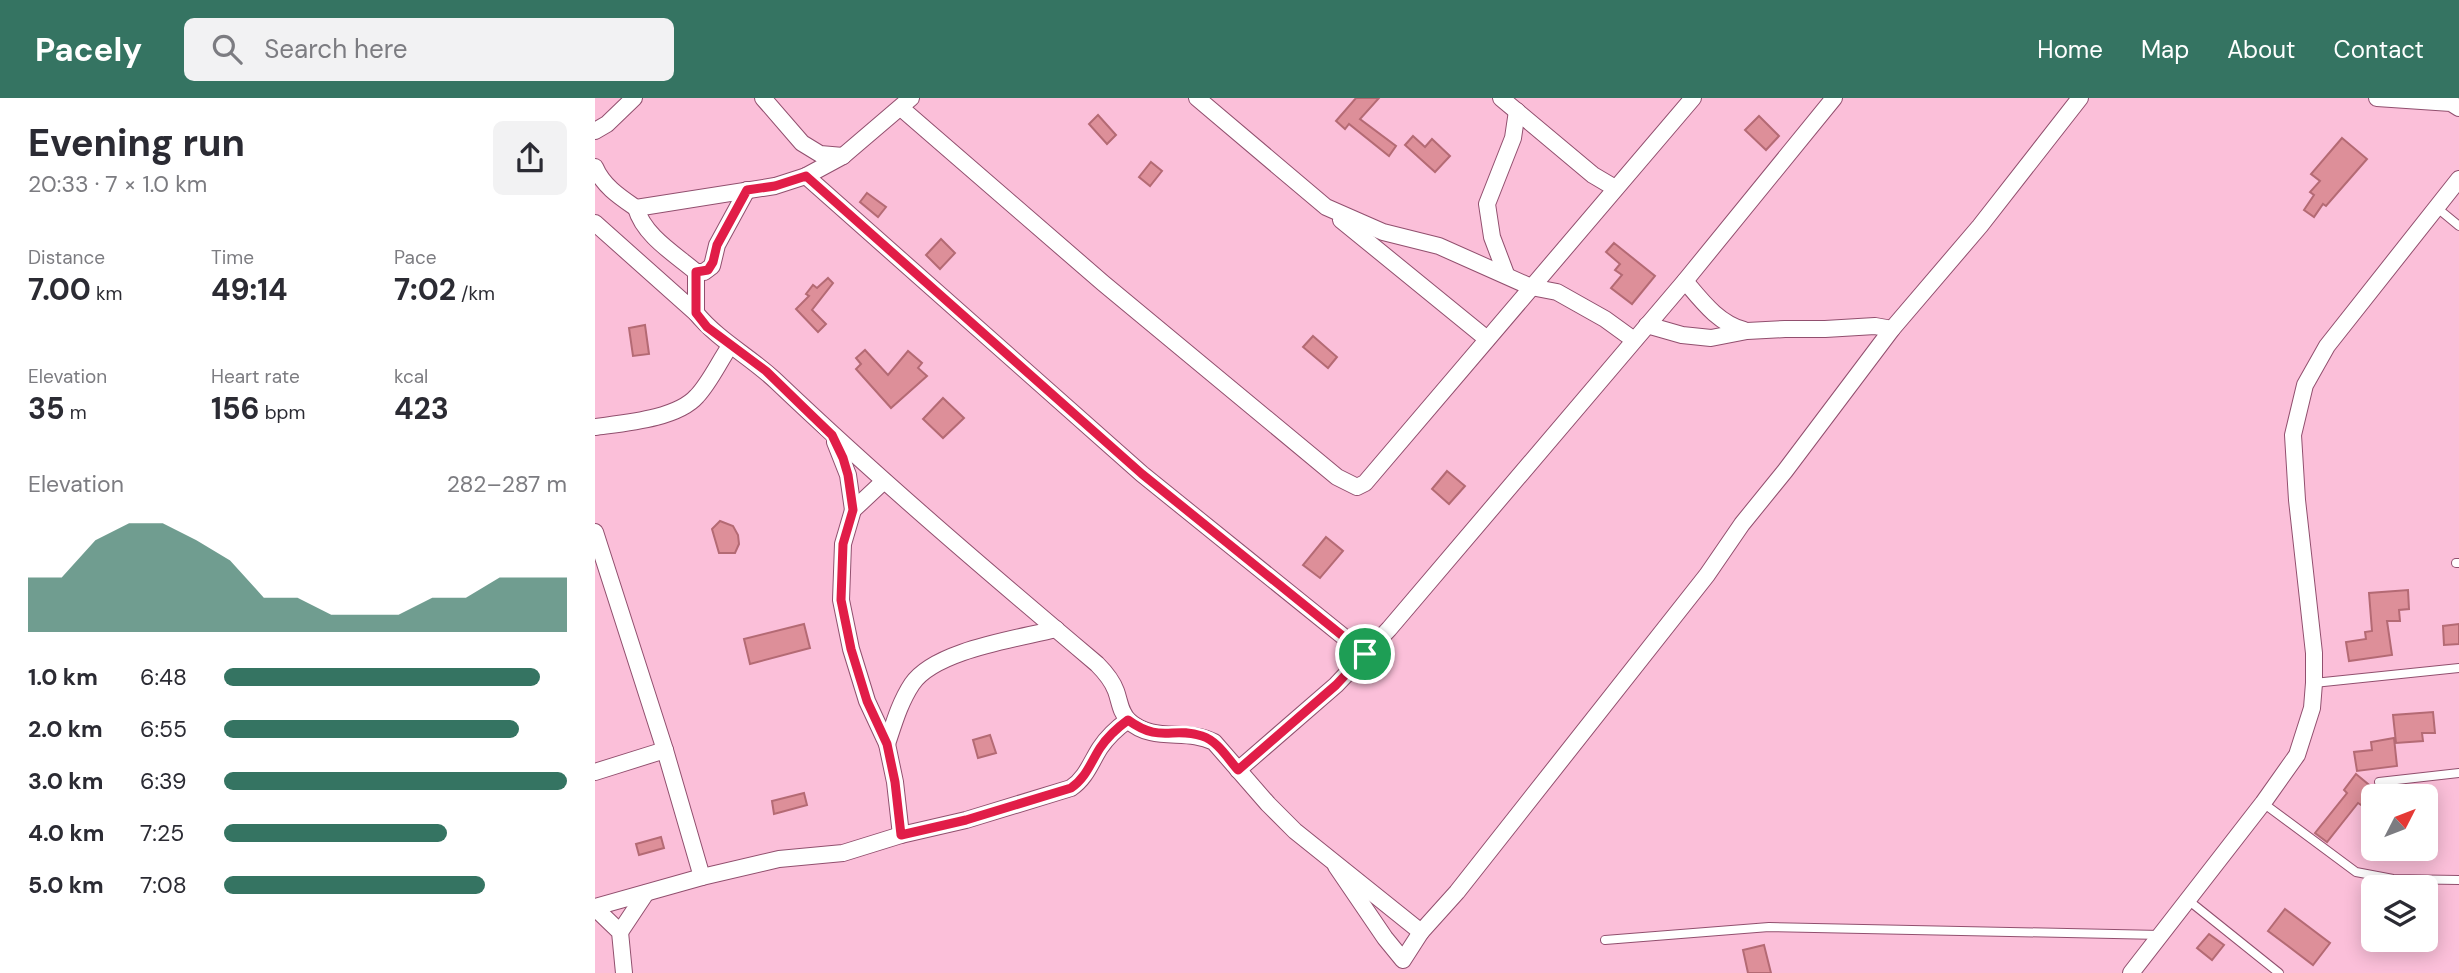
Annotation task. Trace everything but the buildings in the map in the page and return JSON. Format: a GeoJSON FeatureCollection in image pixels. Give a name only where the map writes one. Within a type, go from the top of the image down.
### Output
{"type":"FeatureCollection","features":[{"type":"Feature","properties":{"kind":"street"},"geometry":{"type":"LineString","coordinates":[[595,131],[607,124],[634,98]]}},
{"type":"Feature","properties":{"kind":"street"},"geometry":{"type":"LineString","coordinates":[[764,98],[802,143],[820,154],[843,156]]}},
{"type":"Feature","properties":{"kind":"street"},"geometry":{"type":"LineString","coordinates":[[1197,98],[1487,339]]}},
{"type":"Feature","properties":{"kind":"street"},"geometry":{"type":"LineString","coordinates":[[1501,98],[1593,175],[1615,188]]}},
{"type":"Feature","properties":{"kind":"street"},"geometry":{"type":"LineString","coordinates":[[636,208],[775,186],[806,176],[843,156],[906,103],[1103,283],[1337,477],[1354,486],[1364,484],[1693,98]]}},
{"type":"Feature","properties":{"kind":"street"},"geometry":{"type":"LineString","coordinates":[[1336,866],[1385,939],[1403,960],[1421,932],[1457,892],[1603,709],[1892,329],[1980,226],[2080,98]]}},
{"type":"Feature","properties":{"kind":"street"},"geometry":{"type":"LineString","coordinates":[[2377,98],[2451,103]]}},
{"type":"Feature","properties":{"kind":"street"},"geometry":{"type":"LineString","coordinates":[[1238,770],[1336,685],[1365,654],[1685,281],[1828,100]]}},
{"type":"Feature","properties":{"kind":"street"},"geometry":{"type":"LineString","coordinates":[[1506,274],[1492,237],[1487,204],[1513,138],[1517,111]]}},
{"type":"Feature","properties":{"kind":"street"},"geometry":{"type":"LineString","coordinates":[[595,167],[599,177],[616,194],[636,208],[650,233],[696,272],[696,313]]}},
{"type":"Feature","properties":{"kind":"street"},"geometry":{"type":"LineString","coordinates":[[806,176],[1142,474],[1365,654]]}},
{"type":"Feature","properties":{"kind":"street"},"geometry":{"type":"LineString","coordinates":[[2131,973],[2297,755],[2312,708],[2314,683],[2314,653],[2297,500],[2293,435],[2305,385],[2327,346],[2459,179]]}},
{"type":"Feature","properties":{"kind":"street"},"geometry":{"type":"LineString","coordinates":[[696,272],[708,270],[712,266],[717,245],[747,190]]}},
{"type":"Feature","properties":{"kind":"street"},"geometry":{"type":"LineString","coordinates":[[1326,207],[1383,232],[1439,246],[1531,286],[1557,292],[1605,319],[1634,340]]}},
{"type":"Feature","properties":{"kind":"street"},"geometry":{"type":"LineString","coordinates":[[595,223],[696,313],[707,327],[766,371],[832,435],[1107,674],[1116,690],[1120,708],[1128,720],[1143,731],[1202,736],[1214,742],[1268,804],[1336,866],[1421,932]]}},
{"type":"Feature","properties":{"kind":"street"},"geometry":{"type":"LineString","coordinates":[[1685,281],[1710,310],[1730,327],[1747,331]]}},
{"type":"Feature","properties":{"kind":"street"},"geometry":{"type":"LineString","coordinates":[[1647,325],[1682,335],[1711,338],[1747,331],[1875,326],[1892,329]]}},
{"type":"Feature","properties":{"kind":"street"},"geometry":{"type":"LineString","coordinates":[[595,427],[633,422],[684,407],[697,396],[730,346]]}},
{"type":"Feature","properties":{"kind":"street"},"geometry":{"type":"LineString","coordinates":[[832,435],[848,475],[853,510],[843,544],[841,600],[851,649],[867,701],[887,744],[895,782],[901,835]]}},
{"type":"Feature","properties":{"kind":"street"},"geometry":{"type":"LineString","coordinates":[[853,510],[884,481]]}},
{"type":"Feature","properties":{"kind":"street"},"geometry":{"type":"LineString","coordinates":[[595,532],[665,750],[702,877]]}},
{"type":"Feature","properties":{"kind":"street"},"geometry":{"type":"LineString","coordinates":[[887,744],[896,715],[912,683],[926,668],[947,657],[1056,629]]}},
{"type":"Feature","properties":{"kind":"street"},"geometry":{"type":"LineString","coordinates":[[620,932],[595,907],[779,859],[843,853],[1071,788],[1082,780],[1102,745],[1128,720]]}},
{"type":"Feature","properties":{"kind":"street"},"geometry":{"type":"LineString","coordinates":[[595,772],[665,750]]}},
{"type":"Feature","properties":{"kind":"street"},"geometry":{"type":"LineString","coordinates":[[624,973],[620,932],[646,893]]}},
{"type":"Feature","properties":{"kind":"lane"},"geometry":{"type":"LineString","coordinates":[[2436,207],[2459,226]]}},
{"type":"Feature","properties":{"kind":"lane"},"geometry":{"type":"LineString","coordinates":[[2314,683],[2459,668]]}},
{"type":"Feature","properties":{"kind":"lane"},"geometry":{"type":"LineString","coordinates":[[2379,782],[2459,774]]}},
{"type":"Feature","properties":{"kind":"lane"},"geometry":{"type":"LineString","coordinates":[[2263,803],[2356,872],[2393,879],[2459,880]]}},
{"type":"Feature","properties":{"kind":"lane"},"geometry":{"type":"LineString","coordinates":[[2188,900],[2279,973]]}},
{"type":"Feature","properties":{"kind":"lane"},"geometry":{"type":"LineString","coordinates":[[1605,940],[1769,927],[2161,935]]}},
{"type":"Feature","properties":{"kind":"route"},"geometry":{"type":"LineString","coordinates":[[806,176],[1142,474],[1365,654],[1336,685],[1238,770],[1214,742],[1202,736],[1143,731],[1128,720],[1102,745],[1082,780],[1071,788],[966,820],[901,835],[895,782],[887,744],[867,701],[851,649],[841,600],[843,544],[853,510],[843,458],[832,435],[766,371],[707,327],[696,313],[696,272],[704,272],[712,266],[717,245],[747,190],[775,186],[806,176]]}}]}
